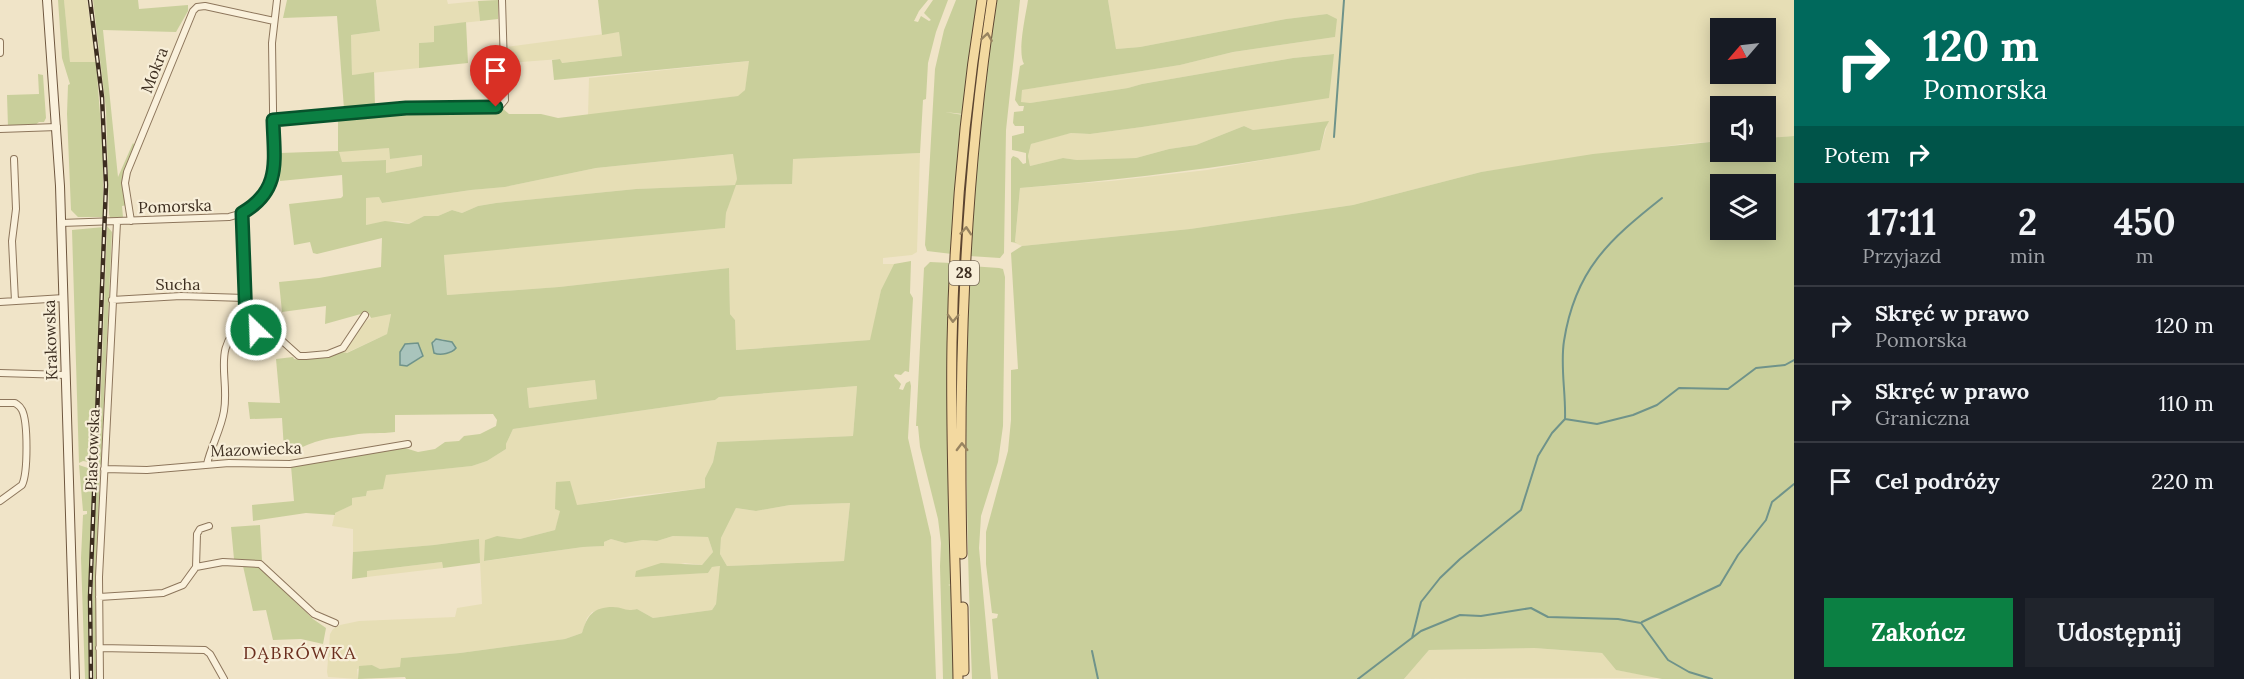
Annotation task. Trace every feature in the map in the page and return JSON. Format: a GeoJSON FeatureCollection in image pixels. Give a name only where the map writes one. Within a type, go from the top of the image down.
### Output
{"type":"FeatureCollection","features":[{"type":"Feature","properties":{"kind":"main road","name":"Krakowska"},"geometry":{"type":"LineString","coordinates":[[47,0],[57,127],[61,223],[75,679]]}},
{"type":"Feature","properties":{"kind":"main road","name":"28"},"geometry":{"type":"LineString","coordinates":[[958,679],[952,441],[953,301],[963,157],[982,0]]}},
{"type":"Feature","properties":{"kind":"main road","name":"28"},"geometry":{"type":"LineString","coordinates":[[964,679],[961,394],[964,276],[972,156],[992,0]]}},
{"type":"Feature","properties":{"kind":"street"},"geometry":{"type":"LineString","coordinates":[[277,0],[272,43],[273,180],[259,201],[242,213],[246,321],[256,330],[279,338],[299,356],[306,356],[328,354],[343,348],[364,315]]}},
{"type":"Feature","properties":{"kind":"street"},"geometry":{"type":"LineString","coordinates":[[273,120],[406,108],[500,106],[505,100],[502,0]]}},
{"type":"Feature","properties":{"kind":"street","name":"Mokra"},"geometry":{"type":"LineString","coordinates":[[131,221],[125,183],[128,172],[193,10],[196,7],[205,6],[274,21]]}},
{"type":"Feature","properties":{"kind":"street"},"geometry":{"type":"LineString","coordinates":[[0,42],[0,53]]}},
{"type":"Feature","properties":{"kind":"street"},"geometry":{"type":"LineString","coordinates":[[0,129],[57,127]]}},
{"type":"Feature","properties":{"kind":"street"},"geometry":{"type":"LineString","coordinates":[[14,159],[16,209],[12,241],[15,301]]}},
{"type":"Feature","properties":{"kind":"street","name":"Pomorska"},"geometry":{"type":"LineString","coordinates":[[61,223],[229,217],[242,213]]}},
{"type":"Feature","properties":{"kind":"street","name":"Piastowska"},"geometry":{"type":"LineString","coordinates":[[100,679],[99,597],[117,222]]}},
{"type":"Feature","properties":{"kind":"street","name":"Sucha"},"geometry":{"type":"LineString","coordinates":[[112,300],[181,296],[245,298]]}},
{"type":"Feature","properties":{"kind":"street"},"geometry":{"type":"LineString","coordinates":[[0,302],[64,298]]}},
{"type":"Feature","properties":{"kind":"street"},"geometry":{"type":"LineString","coordinates":[[207,464],[221,427],[224,411],[226,396],[224,353],[232,334],[246,321]]}},
{"type":"Feature","properties":{"kind":"street"},"geometry":{"type":"LineString","coordinates":[[0,373],[66,375]]}},
{"type":"Feature","properties":{"kind":"street"},"geometry":{"type":"LineString","coordinates":[[0,403],[15,403],[22,409],[26,469],[22,485],[0,501]]}},
{"type":"Feature","properties":{"kind":"street","name":"Mazowiecka"},"geometry":{"type":"LineString","coordinates":[[104,469],[147,470],[207,464],[290,464],[408,444]]}},
{"type":"Feature","properties":{"kind":"street"},"geometry":{"type":"LineString","coordinates":[[99,597],[163,593],[183,585],[196,567],[197,534],[200,528],[209,526]]}},
{"type":"Feature","properties":{"kind":"street"},"geometry":{"type":"LineString","coordinates":[[196,567],[223,562],[260,564],[314,614],[335,623]]}},
{"type":"Feature","properties":{"kind":"street"},"geometry":{"type":"LineString","coordinates":[[99,648],[205,650],[210,654],[224,679]]}},
{"type":"Feature","properties":{"kind":"shaded area"},"geometry":{"type":"Polygon","coordinates":[[[64,0],[87,0],[96,62],[70,62],[64,0]]]}},
{"type":"Feature","properties":{"kind":"shaded area"},"geometry":{"type":"Polygon","coordinates":[[[376,0],[447,0],[448,4],[478,1],[480,21],[434,26],[434,42],[419,43],[419,68],[352,75],[351,35],[380,31],[376,0]]]}},
{"type":"Feature","properties":{"kind":"shaded area"},"geometry":{"type":"Polygon","coordinates":[[[1108,0],[1794,0],[1794,136],[1776,137],[1776,96],[1710,96],[1710,142],[1481,172],[1353,205],[1190,229],[1022,246],[1015,243],[1020,188],[1207,170],[1320,150],[1328,122],[1253,130],[1244,126],[1196,145],[1169,149],[1136,158],[1077,160],[1063,158],[1030,166],[1028,156],[1031,144],[1058,136],[1142,127],[1243,111],[1333,54],[1293,58],[1030,103],[1021,103],[1021,90],[1180,65],[1233,52],[1335,37],[1327,14],[1286,19],[1140,47],[1116,49],[1108,0]]]}},
{"type":"Feature","properties":{"kind":"shaded area"},"geometry":{"type":"Polygon","coordinates":[[[619,32],[622,56],[561,63],[560,59],[508,63],[507,47],[619,32]]]}},
{"type":"Feature","properties":{"kind":"shaded area"},"geometry":{"type":"Polygon","coordinates":[[[750,61],[745,90],[739,96],[588,115],[589,78],[750,61]]]}},
{"type":"Feature","properties":{"kind":"shaded area"},"geometry":{"type":"Polygon","coordinates":[[[389,148],[390,159],[422,155],[422,166],[386,173],[385,160],[341,162],[338,151],[389,148]]]}},
{"type":"Feature","properties":{"kind":"shaded area"},"geometry":{"type":"Polygon","coordinates":[[[920,153],[917,252],[912,255],[883,258],[883,264],[894,264],[881,290],[871,340],[735,350],[735,320],[730,314],[729,268],[559,287],[447,295],[444,254],[725,228],[726,213],[735,185],[636,189],[496,203],[478,206],[462,213],[452,210],[438,216],[424,216],[409,224],[398,221],[366,225],[366,198],[379,197],[382,203],[505,187],[596,168],[734,154],[736,185],[792,184],[792,159],[920,153]]]}},
{"type":"Feature","properties":{"kind":"shaded area"},"geometry":{"type":"Polygon","coordinates":[[[391,313],[387,334],[346,353],[342,352],[366,321],[375,316],[391,313]]]}},
{"type":"Feature","properties":{"kind":"shaded area"},"geometry":{"type":"Polygon","coordinates":[[[595,380],[597,399],[529,408],[527,388],[595,380]]]}},
{"type":"Feature","properties":{"kind":"shaded area"},"geometry":{"type":"Polygon","coordinates":[[[857,386],[853,436],[717,442],[713,462],[705,478],[706,488],[632,496],[561,510],[555,530],[520,539],[497,536],[485,561],[603,546],[604,542],[611,539],[625,543],[643,540],[657,541],[673,536],[708,537],[713,552],[702,565],[685,563],[635,576],[708,573],[712,567],[721,566],[716,604],[712,610],[653,618],[637,609],[626,612],[614,607],[592,612],[587,618],[582,633],[565,639],[460,653],[401,658],[401,667],[380,669],[372,665],[357,669],[358,679],[328,677],[330,634],[340,625],[359,621],[455,617],[457,608],[482,604],[479,539],[353,552],[353,529],[332,526],[335,513],[351,505],[352,498],[366,496],[367,491],[382,489],[385,475],[472,466],[487,461],[506,449],[513,429],[715,400],[719,397],[857,386]]]}},
{"type":"Feature","properties":{"kind":"shaded area"},"geometry":{"type":"Polygon","coordinates":[[[850,503],[844,561],[727,566],[720,554],[721,538],[736,508],[756,511],[790,505],[850,503]]]}},
{"type":"Feature","properties":{"kind":"shaded area"},"geometry":{"type":"Polygon","coordinates":[[[442,562],[443,568],[367,577],[367,571],[442,562]]]}},
{"type":"Feature","properties":{"kind":"shaded area"},"geometry":{"type":"Polygon","coordinates":[[[1534,648],[1602,653],[1616,670],[1662,678],[1404,679],[1429,650],[1534,648]]]}},
{"type":"Feature","properties":{"kind":"green space"},"geometry":{"type":"Polygon","coordinates":[[[58,0],[64,0],[70,62],[96,62],[103,153],[103,217],[78,217],[71,210],[67,114],[68,85],[70,84],[62,58],[58,0]]]}},
{"type":"Feature","properties":{"kind":"green space"},"geometry":{"type":"Polygon","coordinates":[[[93,0],[138,0],[139,9],[188,5],[188,11],[176,32],[103,30],[118,177],[133,143],[136,147],[123,179],[128,205],[122,206],[123,217],[110,218],[109,214],[106,110],[93,0]]]}},
{"type":"Feature","properties":{"kind":"green space"},"geometry":{"type":"Polygon","coordinates":[[[287,0],[376,0],[380,31],[351,35],[352,75],[374,72],[375,106],[344,109],[337,16],[283,18],[287,0]]]}},
{"type":"Feature","properties":{"kind":"green space"},"geometry":{"type":"Polygon","coordinates":[[[498,0],[498,19],[480,21],[478,1],[498,0]]]}},
{"type":"Feature","properties":{"kind":"green space"},"geometry":{"type":"Polygon","coordinates":[[[598,0],[928,0],[914,21],[918,22],[921,16],[931,20],[924,13],[933,0],[948,0],[928,63],[920,153],[793,159],[792,184],[736,185],[726,213],[725,228],[444,255],[447,295],[559,287],[729,268],[730,314],[735,320],[736,350],[870,340],[881,290],[894,264],[911,261],[910,293],[913,298],[909,372],[905,371],[901,375],[895,374],[894,376],[901,384],[899,389],[903,390],[906,383],[910,381],[911,386],[908,438],[931,537],[936,679],[406,679],[405,677],[358,679],[359,666],[372,665],[380,669],[400,667],[401,658],[460,653],[565,639],[582,633],[589,617],[606,607],[637,609],[653,618],[712,610],[716,604],[720,566],[712,567],[708,573],[635,577],[636,571],[661,563],[702,565],[713,552],[708,537],[673,536],[657,541],[643,540],[625,543],[611,539],[604,542],[604,546],[484,561],[485,540],[497,536],[520,539],[555,530],[560,511],[555,509],[556,482],[570,481],[577,505],[705,488],[705,478],[713,462],[717,442],[853,436],[857,386],[719,397],[715,400],[513,429],[506,449],[487,461],[472,466],[386,475],[383,489],[367,491],[366,496],[352,498],[352,505],[335,515],[306,513],[253,521],[252,505],[294,501],[291,466],[405,448],[418,452],[435,449],[445,442],[459,441],[464,436],[480,434],[496,426],[497,420],[493,414],[395,415],[395,432],[334,438],[297,449],[284,450],[282,418],[250,419],[248,402],[280,403],[276,359],[293,357],[301,360],[347,353],[387,334],[391,314],[371,318],[368,312],[325,324],[326,306],[282,312],[279,282],[319,278],[381,267],[382,238],[317,254],[313,253],[310,242],[294,245],[289,204],[341,198],[343,196],[342,175],[280,181],[280,153],[338,151],[338,118],[420,109],[501,107],[509,114],[541,114],[558,118],[738,96],[745,90],[749,61],[554,80],[552,60],[560,59],[562,63],[622,56],[619,32],[602,35],[598,0]],[[389,148],[339,152],[342,162],[386,160],[386,173],[422,166],[422,155],[390,159],[389,148]],[[733,154],[596,168],[505,187],[382,203],[379,197],[366,198],[366,225],[385,221],[409,224],[424,216],[438,216],[452,210],[462,213],[478,206],[496,203],[636,189],[735,185],[737,179],[733,154]],[[442,339],[433,340],[433,350],[440,354],[451,353],[452,342],[442,339]],[[418,343],[405,344],[400,352],[400,365],[407,366],[421,358],[418,343]],[[595,380],[527,388],[529,408],[597,399],[595,380]],[[850,503],[790,505],[756,511],[736,508],[721,538],[720,554],[727,566],[844,561],[850,503]]]}},
{"type":"Feature","properties":{"kind":"green space"},"geometry":{"type":"Polygon","coordinates":[[[956,0],[978,0],[963,114],[945,112],[963,115],[952,254],[927,251],[925,245],[935,69],[944,30],[956,0]]]}},
{"type":"Feature","properties":{"kind":"green space"},"geometry":{"type":"Polygon","coordinates":[[[997,0],[1020,0],[1006,130],[1004,253],[1000,258],[969,256],[982,105],[997,0]]]}},
{"type":"Feature","properties":{"kind":"green space"},"geometry":{"type":"Polygon","coordinates":[[[1028,0],[1108,0],[1116,49],[1140,47],[1286,19],[1327,14],[1337,19],[1335,37],[1233,52],[1180,65],[1022,90],[1021,102],[1030,103],[1293,58],[1334,54],[1329,98],[1142,127],[1090,134],[1071,133],[1031,144],[1028,156],[1030,166],[1063,158],[1077,160],[1136,158],[1169,149],[1196,145],[1244,126],[1253,130],[1329,121],[1320,150],[1171,173],[1020,188],[1015,242],[1017,243],[1011,242],[1011,159],[1013,156],[1023,164],[1026,163],[1026,153],[1012,150],[1012,136],[1024,133],[1024,126],[1015,126],[1013,123],[1014,112],[1023,111],[1024,106],[1019,106],[1015,100],[1020,66],[1024,64],[1021,51],[1028,0]]]}},
{"type":"Feature","properties":{"kind":"green space"},"geometry":{"type":"Polygon","coordinates":[[[466,22],[468,63],[419,68],[419,43],[434,42],[434,26],[466,22]]]}},
{"type":"Feature","properties":{"kind":"green space"},"geometry":{"type":"Polygon","coordinates":[[[38,74],[43,75],[46,118],[44,122],[39,122],[34,126],[8,127],[7,95],[39,94],[38,74]]]}},
{"type":"Feature","properties":{"kind":"green space"},"geometry":{"type":"Polygon","coordinates":[[[1794,136],[1794,679],[1662,679],[1616,670],[1602,653],[1534,648],[1429,650],[1404,679],[998,679],[992,619],[997,618],[998,614],[992,613],[986,564],[986,532],[1008,451],[1011,420],[1011,370],[1018,369],[1011,253],[1022,246],[1190,229],[1353,205],[1481,172],[1593,154],[1710,142],[1710,162],[1776,162],[1776,137],[1794,136]]]}},
{"type":"Feature","properties":{"kind":"green space"},"geometry":{"type":"Polygon","coordinates":[[[107,226],[112,232],[101,464],[98,468],[107,226]]]}},
{"type":"Feature","properties":{"kind":"green space"},"geometry":{"type":"Polygon","coordinates":[[[104,227],[94,463],[83,461],[79,463],[72,230],[104,227]]]}},
{"type":"Feature","properties":{"kind":"green space"},"geometry":{"type":"Polygon","coordinates":[[[930,262],[951,263],[952,584],[948,585],[952,586],[954,679],[943,679],[941,543],[938,519],[920,447],[918,426],[916,426],[924,268],[930,262]]]}},
{"type":"Feature","properties":{"kind":"green space"},"geometry":{"type":"Polygon","coordinates":[[[970,266],[1003,269],[1005,277],[1003,426],[998,462],[981,516],[979,548],[991,679],[972,679],[966,420],[970,266]]]}},
{"type":"Feature","properties":{"kind":"green space"},"geometry":{"type":"Polygon","coordinates":[[[79,465],[94,470],[88,610],[89,679],[85,679],[81,558],[83,515],[87,514],[87,511],[83,511],[79,465]]]}},
{"type":"Feature","properties":{"kind":"green space"},"geometry":{"type":"Polygon","coordinates":[[[100,468],[96,587],[97,679],[94,679],[92,621],[96,470],[100,468]]]}},
{"type":"Feature","properties":{"kind":"green space"},"geometry":{"type":"Polygon","coordinates":[[[260,525],[262,561],[234,559],[231,527],[260,525]]]}},
{"type":"Feature","properties":{"kind":"green space"},"geometry":{"type":"Polygon","coordinates":[[[479,539],[480,563],[443,568],[442,562],[367,571],[367,577],[352,579],[353,552],[479,539]]]}},
{"type":"Feature","properties":{"kind":"green space"},"geometry":{"type":"Polygon","coordinates":[[[243,566],[259,567],[313,619],[326,628],[323,644],[301,639],[273,640],[266,610],[253,611],[243,566]]]}},
{"type":"Feature","properties":{"kind":"water"},"geometry":{"type":"Polygon","coordinates":[[[436,339],[452,342],[456,348],[446,354],[434,353],[432,343],[436,339]]]}},
{"type":"Feature","properties":{"kind":"water"},"geometry":{"type":"Polygon","coordinates":[[[418,343],[423,356],[407,366],[400,365],[400,352],[405,344],[418,343]]]}},
{"type":"Feature","properties":{"kind":"waterway"},"geometry":{"type":"LineString","coordinates":[[1334,137],[1344,0]]}},
{"type":"Feature","properties":{"kind":"waterway"},"geometry":{"type":"LineString","coordinates":[[1565,419],[1563,350],[1569,316],[1576,295],[1597,259],[1611,243],[1662,198]]}},
{"type":"Feature","properties":{"kind":"waterway"},"geometry":{"type":"LineString","coordinates":[[1412,638],[1421,602],[1440,578],[1521,510],[1538,456],[1552,433],[1565,419],[1597,424],[1633,415],[1657,405],[1679,388],[1728,389],[1756,368],[1785,365],[1794,360]]}},
{"type":"Feature","properties":{"kind":"waterway"},"geometry":{"type":"LineString","coordinates":[[1642,622],[1720,585],[1738,555],[1766,520],[1772,502],[1794,484]]}},
{"type":"Feature","properties":{"kind":"waterway"},"geometry":{"type":"LineString","coordinates":[[1358,679],[1421,631],[1460,615],[1481,616],[1531,608],[1548,617],[1618,619],[1641,623],[1668,660],[1689,672],[1712,679]]}},
{"type":"Feature","properties":{"kind":"waterway"},"geometry":{"type":"LineString","coordinates":[[1092,651],[1098,679]]}},
{"type":"Feature","properties":{"kind":"railway"},"geometry":{"type":"LineString","coordinates":[[90,0],[102,97],[106,185],[90,597],[91,679]]}},
{"type":"Feature","properties":{"kind":"district","name":"DĄBRÓWKA"},"geometry":{"type":"Point","coordinates":[300,653]}},
{"type":"Feature","properties":{"kind":"route"},"geometry":{"type":"LineString","coordinates":[[256,330],[246,321],[242,213],[266,194],[273,180],[273,120],[388,109],[496,107]]}}]}
